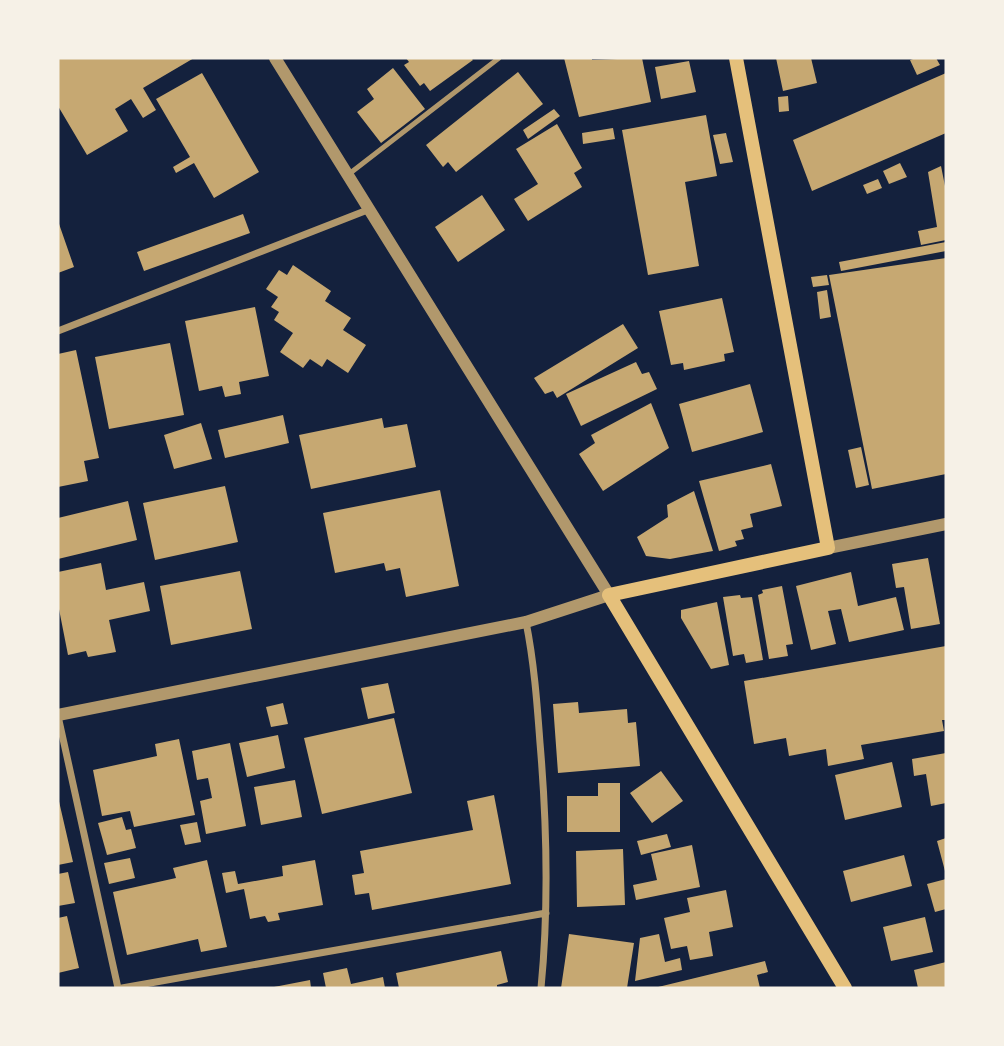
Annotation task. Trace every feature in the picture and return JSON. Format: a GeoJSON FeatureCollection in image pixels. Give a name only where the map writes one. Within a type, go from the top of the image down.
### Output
{"type":"FeatureCollection","features":[{"type":"Feature","properties":{"kind":"main road"},"geometry":{"type":"LineString","coordinates":[[736,58],[828,548],[609,594],[845,988]]}},
{"type":"Feature","properties":{"kind":"street"},"geometry":{"type":"LineString","coordinates":[[275,58],[609,594],[526,622],[58,716],[120,988],[547,913]]}},
{"type":"Feature","properties":{"kind":"street"},"geometry":{"type":"LineString","coordinates":[[58,331],[370,209]]}},
{"type":"Feature","properties":{"kind":"street"},"geometry":{"type":"LineString","coordinates":[[828,548],[946,524]]}},
{"type":"Feature","properties":{"kind":"street"},"geometry":{"type":"LineString","coordinates":[[526,622],[533,656],[547,823],[547,913],[541,988]]}},
{"type":"Feature","properties":{"kind":"lane"},"geometry":{"type":"LineString","coordinates":[[348,174],[499,58]]}},
{"type":"Feature","properties":{"kind":"building"},"geometry":{"type":"Polygon","coordinates":[[[58,58],[194,58],[143,88],[156,110],[143,118],[131,99],[115,109],[128,131],[87,155],[58,106],[58,58]]]}},
{"type":"Feature","properties":{"kind":"building"},"geometry":{"type":"Polygon","coordinates":[[[406,58],[473,60],[430,91],[424,83],[420,86],[404,65],[409,62],[406,58]]]}},
{"type":"Feature","properties":{"kind":"building"},"geometry":{"type":"Polygon","coordinates":[[[564,58],[642,58],[651,102],[579,117],[564,58]]]}},
{"type":"Feature","properties":{"kind":"building"},"geometry":{"type":"Polygon","coordinates":[[[776,58],[811,58],[817,83],[783,91],[776,58]]]}},
{"type":"Feature","properties":{"kind":"building"},"geometry":{"type":"Polygon","coordinates":[[[936,58],[940,65],[917,75],[910,60],[936,58]]]}},
{"type":"Feature","properties":{"kind":"building"},"geometry":{"type":"Polygon","coordinates":[[[689,61],[696,92],[661,99],[655,67],[689,61]]]}},
{"type":"Feature","properties":{"kind":"building"},"geometry":{"type":"Polygon","coordinates":[[[393,68],[425,109],[381,143],[357,112],[374,99],[367,89],[393,68]]]}},
{"type":"Feature","properties":{"kind":"building"},"geometry":{"type":"Polygon","coordinates":[[[518,72],[543,104],[456,172],[448,162],[443,167],[426,145],[518,72]]]}},
{"type":"Feature","properties":{"kind":"building"},"geometry":{"type":"Polygon","coordinates":[[[202,73],[259,172],[214,198],[194,163],[176,173],[173,167],[190,157],[156,99],[202,73]]]}},
{"type":"Feature","properties":{"kind":"building"},"geometry":{"type":"Polygon","coordinates":[[[946,73],[946,133],[812,191],[793,140],[946,73]]]}},
{"type":"Feature","properties":{"kind":"building"},"geometry":{"type":"Polygon","coordinates":[[[788,96],[789,111],[779,112],[778,97],[788,96]]]}},
{"type":"Feature","properties":{"kind":"building"},"geometry":{"type":"Polygon","coordinates":[[[554,109],[560,116],[528,139],[523,130],[554,109]]]}},
{"type":"Feature","properties":{"kind":"building"},"geometry":{"type":"Polygon","coordinates":[[[706,115],[717,176],[685,182],[699,266],[648,275],[622,130],[706,115]]]}},
{"type":"Feature","properties":{"kind":"building"},"geometry":{"type":"Polygon","coordinates":[[[557,124],[582,168],[574,173],[582,187],[528,221],[514,199],[538,184],[516,149],[557,124]]]}},
{"type":"Feature","properties":{"kind":"building"},"geometry":{"type":"Polygon","coordinates":[[[613,128],[615,139],[583,144],[582,133],[613,128]]]}},
{"type":"Feature","properties":{"kind":"building"},"geometry":{"type":"Polygon","coordinates":[[[726,133],[733,162],[720,164],[713,135],[726,133]]]}},
{"type":"Feature","properties":{"kind":"building"},"geometry":{"type":"Polygon","coordinates":[[[900,163],[907,177],[889,184],[883,171],[900,163]]]}},
{"type":"Feature","properties":{"kind":"building"},"geometry":{"type":"Polygon","coordinates":[[[941,166],[946,191],[946,240],[921,245],[918,231],[937,227],[928,172],[941,166]]]}},
{"type":"Feature","properties":{"kind":"building"},"geometry":{"type":"Polygon","coordinates":[[[878,179],[882,188],[867,194],[863,185],[878,179]]]}},
{"type":"Feature","properties":{"kind":"building"},"geometry":{"type":"Polygon","coordinates":[[[482,195],[505,230],[458,262],[435,227],[482,195]]]}},
{"type":"Feature","properties":{"kind":"building"},"geometry":{"type":"Polygon","coordinates":[[[243,214],[250,233],[144,271],[137,252],[243,214]]]}},
{"type":"Feature","properties":{"kind":"building"},"geometry":{"type":"Polygon","coordinates":[[[58,221],[74,267],[58,273],[58,221]]]}},
{"type":"Feature","properties":{"kind":"building"},"geometry":{"type":"Polygon","coordinates":[[[946,242],[946,251],[841,271],[839,262],[946,242]]]}},
{"type":"Feature","properties":{"kind":"building"},"geometry":{"type":"Polygon","coordinates":[[[946,258],[946,474],[872,489],[829,275],[946,258]]]}},
{"type":"Feature","properties":{"kind":"building"},"geometry":{"type":"Polygon","coordinates":[[[293,265],[331,291],[325,301],[351,318],[343,330],[366,345],[348,373],[327,359],[322,367],[310,359],[303,368],[280,352],[293,333],[274,320],[279,312],[271,307],[278,297],[266,289],[279,270],[287,275],[293,265]]]}},
{"type":"Feature","properties":{"kind":"building"},"geometry":{"type":"Polygon","coordinates":[[[827,275],[829,285],[813,287],[811,277],[827,275]]]}},
{"type":"Feature","properties":{"kind":"building"},"geometry":{"type":"Polygon","coordinates":[[[827,290],[831,317],[820,319],[817,292],[827,290]]]}},
{"type":"Feature","properties":{"kind":"building"},"geometry":{"type":"Polygon","coordinates":[[[722,298],[734,352],[724,354],[725,361],[684,370],[683,363],[671,365],[659,311],[722,298]]]}},
{"type":"Feature","properties":{"kind":"building"},"geometry":{"type":"Polygon","coordinates":[[[255,307],[269,376],[239,382],[241,394],[225,397],[222,386],[199,391],[185,321],[255,307]]]}},
{"type":"Feature","properties":{"kind":"building"},"geometry":{"type":"Polygon","coordinates":[[[623,324],[638,348],[557,398],[553,391],[545,394],[534,378],[623,324]]]}},
{"type":"Feature","properties":{"kind":"building"},"geometry":{"type":"Polygon","coordinates":[[[170,343],[184,415],[109,429],[95,357],[170,343]]]}},
{"type":"Feature","properties":{"kind":"building"},"geometry":{"type":"Polygon","coordinates":[[[76,350],[99,458],[84,461],[88,481],[58,487],[58,354],[76,350]]]}},
{"type":"Feature","properties":{"kind":"building"},"geometry":{"type":"Polygon","coordinates":[[[636,362],[642,374],[649,372],[657,389],[581,426],[566,394],[636,362]]]}},
{"type":"Feature","properties":{"kind":"building"},"geometry":{"type":"Polygon","coordinates":[[[750,384],[763,432],[692,452],[679,404],[750,384]]]}},
{"type":"Feature","properties":{"kind":"building"},"geometry":{"type":"Polygon","coordinates":[[[651,403],[669,448],[603,491],[579,454],[595,443],[591,435],[651,403]]]}},
{"type":"Feature","properties":{"kind":"building"},"geometry":{"type":"Polygon","coordinates":[[[283,415],[289,443],[225,458],[218,430],[283,415]]]}},
{"type":"Feature","properties":{"kind":"building"},"geometry":{"type":"Polygon","coordinates":[[[382,418],[384,428],[407,424],[416,467],[311,489],[299,435],[382,418]]]}},
{"type":"Feature","properties":{"kind":"building"},"geometry":{"type":"Polygon","coordinates":[[[201,423],[212,459],[174,469],[164,435],[201,423]]]}},
{"type":"Feature","properties":{"kind":"building"},"geometry":{"type":"Polygon","coordinates":[[[861,447],[869,485],[856,488],[848,450],[861,447]]]}},
{"type":"Feature","properties":{"kind":"building"},"geometry":{"type":"Polygon","coordinates":[[[771,464],[782,506],[750,514],[753,527],[741,530],[744,539],[735,541],[737,546],[719,551],[699,481],[771,464]]]}},
{"type":"Feature","properties":{"kind":"building"},"geometry":{"type":"Polygon","coordinates":[[[225,486],[238,542],[155,560],[143,503],[225,486]]]}},
{"type":"Feature","properties":{"kind":"building"},"geometry":{"type":"Polygon","coordinates":[[[440,490],[459,586],[406,597],[400,568],[386,571],[384,563],[335,573],[323,513],[440,490]]]}},
{"type":"Feature","properties":{"kind":"building"},"geometry":{"type":"Polygon","coordinates":[[[694,491],[713,551],[670,559],[646,556],[637,537],[668,517],[667,505],[694,491]]]}},
{"type":"Feature","properties":{"kind":"building"},"geometry":{"type":"Polygon","coordinates":[[[128,501],[137,540],[58,559],[58,518],[128,501]]]}},
{"type":"Feature","properties":{"kind":"building"},"geometry":{"type":"Polygon","coordinates":[[[928,558],[940,624],[911,629],[904,587],[896,588],[892,564],[928,558]]]}},
{"type":"Feature","properties":{"kind":"building"},"geometry":{"type":"Polygon","coordinates":[[[101,563],[106,590],[144,582],[150,611],[109,620],[116,652],[88,657],[86,651],[68,655],[58,604],[58,572],[101,563]]]}},
{"type":"Feature","properties":{"kind":"building"},"geometry":{"type":"Polygon","coordinates":[[[240,571],[252,629],[171,645],[160,586],[240,571]]]}},
{"type":"Feature","properties":{"kind":"building"},"geometry":{"type":"Polygon","coordinates":[[[851,572],[858,606],[896,597],[904,630],[849,642],[841,609],[828,611],[836,644],[811,650],[796,586],[851,572]]]}},
{"type":"Feature","properties":{"kind":"building"},"geometry":{"type":"Polygon","coordinates":[[[782,586],[793,644],[786,645],[788,656],[769,659],[758,595],[763,593],[762,590],[782,586]]]}},
{"type":"Feature","properties":{"kind":"building"},"geometry":{"type":"Polygon","coordinates":[[[740,595],[741,598],[752,597],[763,660],[746,663],[744,654],[733,656],[723,597],[740,595]]]}},
{"type":"Feature","properties":{"kind":"building"},"geometry":{"type":"Polygon","coordinates":[[[717,602],[729,665],[711,669],[681,618],[681,610],[717,602]]]}},
{"type":"Feature","properties":{"kind":"building"},"geometry":{"type":"Polygon","coordinates":[[[946,646],[946,720],[942,720],[944,731],[861,745],[864,759],[828,766],[826,749],[789,756],[786,738],[754,744],[744,681],[946,646]]]}},
{"type":"Feature","properties":{"kind":"building"},"geometry":{"type":"Polygon","coordinates":[[[388,683],[395,713],[368,719],[361,688],[388,683]]]}},
{"type":"Feature","properties":{"kind":"building"},"geometry":{"type":"Polygon","coordinates":[[[578,702],[579,713],[627,709],[628,723],[636,722],[640,766],[558,773],[553,704],[578,702]]]}},
{"type":"Feature","properties":{"kind":"building"},"geometry":{"type":"Polygon","coordinates":[[[283,703],[288,724],[271,727],[266,707],[283,703]]]}},
{"type":"Feature","properties":{"kind":"building"},"geometry":{"type":"Polygon","coordinates":[[[394,718],[412,793],[322,814],[304,738],[394,718]]]}},
{"type":"Feature","properties":{"kind":"building"},"geometry":{"type":"Polygon","coordinates":[[[278,735],[285,768],[247,777],[239,743],[278,735]]]}},
{"type":"Feature","properties":{"kind":"building"},"geometry":{"type":"Polygon","coordinates":[[[179,739],[195,815],[134,827],[130,811],[102,816],[93,770],[157,756],[155,744],[179,739]]]}},
{"type":"Feature","properties":{"kind":"building"},"geometry":{"type":"Polygon","coordinates":[[[230,743],[246,826],[206,834],[200,801],[212,798],[208,778],[197,780],[192,751],[230,743]]]}},
{"type":"Feature","properties":{"kind":"building"},"geometry":{"type":"Polygon","coordinates":[[[946,753],[946,803],[931,806],[926,774],[914,776],[912,759],[946,753]]]}},
{"type":"Feature","properties":{"kind":"building"},"geometry":{"type":"Polygon","coordinates":[[[892,762],[902,807],[845,820],[835,775],[892,762]]]}},
{"type":"Feature","properties":{"kind":"building"},"geometry":{"type":"Polygon","coordinates":[[[661,771],[683,801],[652,823],[630,793],[661,771]]]}},
{"type":"Feature","properties":{"kind":"building"},"geometry":{"type":"Polygon","coordinates":[[[295,780],[302,817],[261,825],[254,787],[295,780]]]}},
{"type":"Feature","properties":{"kind":"building"},"geometry":{"type":"Polygon","coordinates":[[[598,783],[620,783],[620,832],[567,832],[567,796],[598,796],[598,783]]]}},
{"type":"Feature","properties":{"kind":"building"},"geometry":{"type":"Polygon","coordinates":[[[494,795],[511,884],[372,910],[369,893],[355,895],[352,875],[364,873],[360,851],[473,830],[467,801],[494,795]]]}},
{"type":"Feature","properties":{"kind":"building"},"geometry":{"type":"Polygon","coordinates":[[[58,797],[73,862],[58,865],[58,797]]]}},
{"type":"Feature","properties":{"kind":"building"},"geometry":{"type":"Polygon","coordinates":[[[122,817],[126,830],[131,829],[136,848],[107,855],[98,823],[122,817]]]}},
{"type":"Feature","properties":{"kind":"building"},"geometry":{"type":"Polygon","coordinates":[[[197,822],[201,842],[185,845],[180,825],[197,822]]]}},
{"type":"Feature","properties":{"kind":"building"},"geometry":{"type":"Polygon","coordinates":[[[667,834],[671,847],[641,855],[637,841],[667,834]]]}},
{"type":"Feature","properties":{"kind":"building"},"geometry":{"type":"Polygon","coordinates":[[[946,838],[946,871],[945,871],[937,841],[946,838]]]}},
{"type":"Feature","properties":{"kind":"building"},"geometry":{"type":"Polygon","coordinates":[[[692,845],[700,887],[636,900],[633,885],[657,880],[651,854],[692,845]]]}},
{"type":"Feature","properties":{"kind":"building"},"geometry":{"type":"Polygon","coordinates":[[[623,849],[625,905],[577,907],[576,851],[623,849]]]}},
{"type":"Feature","properties":{"kind":"building"},"geometry":{"type":"Polygon","coordinates":[[[904,855],[912,886],[851,902],[843,871],[904,855]]]}},
{"type":"Feature","properties":{"kind":"building"},"geometry":{"type":"Polygon","coordinates":[[[130,858],[135,878],[109,884],[104,863],[130,858]]]}},
{"type":"Feature","properties":{"kind":"building"},"geometry":{"type":"Polygon","coordinates":[[[207,860],[227,947],[201,952],[198,939],[127,955],[113,892],[176,878],[173,868],[207,860]]]}},
{"type":"Feature","properties":{"kind":"building"},"geometry":{"type":"Polygon","coordinates":[[[315,860],[323,905],[278,913],[280,920],[268,922],[265,916],[250,919],[244,889],[226,893],[222,873],[235,871],[238,884],[283,876],[282,866],[315,860]]]}},
{"type":"Feature","properties":{"kind":"building"},"geometry":{"type":"Polygon","coordinates":[[[68,872],[75,903],[58,906],[58,874],[68,872]]]}},
{"type":"Feature","properties":{"kind":"building"},"geometry":{"type":"Polygon","coordinates":[[[946,879],[946,909],[935,912],[927,884],[946,879]]]}},
{"type":"Feature","properties":{"kind":"building"},"geometry":{"type":"Polygon","coordinates":[[[726,890],[733,927],[709,932],[713,956],[690,960],[687,946],[671,949],[664,918],[690,912],[687,898],[726,890]]]}},
{"type":"Feature","properties":{"kind":"building"},"geometry":{"type":"Polygon","coordinates":[[[67,916],[79,968],[58,973],[58,918],[67,916]]]}},
{"type":"Feature","properties":{"kind":"building"},"geometry":{"type":"Polygon","coordinates":[[[925,917],[933,952],[891,961],[883,927],[925,917]]]}},
{"type":"Feature","properties":{"kind":"building"},"geometry":{"type":"Polygon","coordinates":[[[569,934],[634,943],[627,988],[561,988],[569,934]]]}},
{"type":"Feature","properties":{"kind":"building"},"geometry":{"type":"Polygon","coordinates":[[[659,934],[665,962],[680,958],[682,970],[635,981],[640,938],[659,934]]]}},
{"type":"Feature","properties":{"kind":"building"},"geometry":{"type":"Polygon","coordinates":[[[501,951],[508,982],[497,985],[497,988],[399,988],[396,973],[501,951]]]}},
{"type":"Feature","properties":{"kind":"building"},"geometry":{"type":"Polygon","coordinates":[[[765,961],[768,972],[757,975],[760,988],[654,988],[765,961]]]}},
{"type":"Feature","properties":{"kind":"building"},"geometry":{"type":"Polygon","coordinates":[[[946,962],[946,988],[918,988],[914,970],[946,962]]]}},
{"type":"Feature","properties":{"kind":"building"},"geometry":{"type":"Polygon","coordinates":[[[347,968],[351,984],[383,977],[385,988],[326,988],[323,973],[347,968]]]}},
{"type":"Feature","properties":{"kind":"building"},"geometry":{"type":"Polygon","coordinates":[[[310,980],[311,988],[274,988],[274,987],[310,980]]]}}]}
